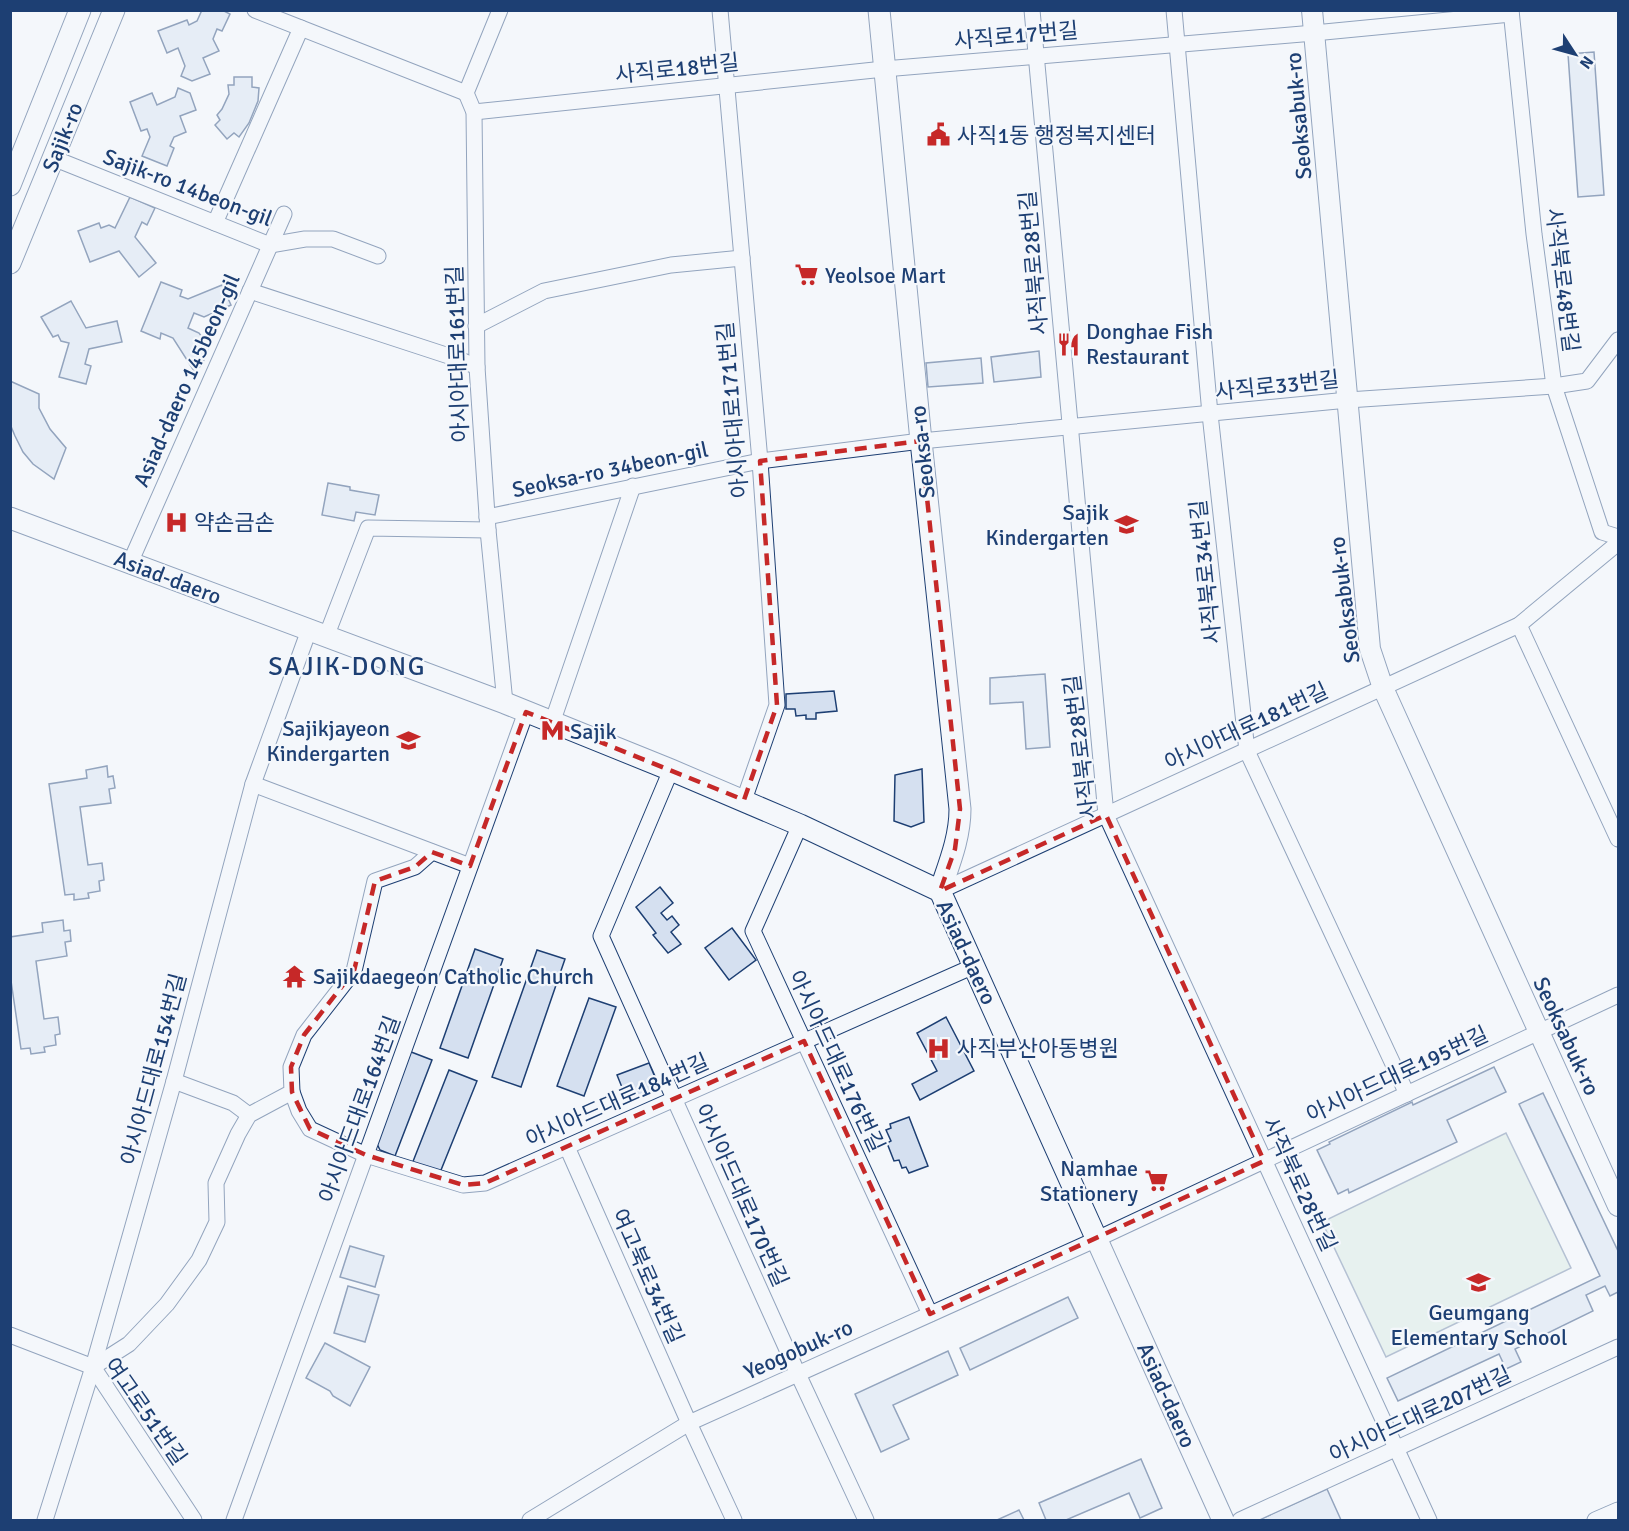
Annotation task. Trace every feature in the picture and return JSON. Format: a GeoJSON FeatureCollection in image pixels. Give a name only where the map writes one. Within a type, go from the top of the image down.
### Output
{"type":"FeatureCollection","features":[{"type":"Feature","properties":{"kind":"main road","name":"Sajik-ro"},"geometry":{"type":"LineString","coordinates":[[10,185],[80,10]]}},
{"type":"Feature","properties":{"kind":"main road","name":"Sajik-ro"},"geometry":{"type":"LineString","coordinates":[[10,263],[114,10]]}},
{"type":"Feature","properties":{"kind":"main road","name":"Seoksa-ro"},"geometry":{"type":"LineString","coordinates":[[879,10],[960,809],[960,823],[954,849],[940,891]]}},
{"type":"Feature","properties":{"kind":"main road","name":"Asiad-daero"},"geometry":{"type":"LineString","coordinates":[[10,518],[526,712],[671,770],[800,825],[940,891],[1223,1521]]}},
{"type":"Feature","properties":{"kind":"street"},"geometry":{"type":"LineString","coordinates":[[255,10],[466,93],[500,10]]}},
{"type":"Feature","properties":{"kind":"street","name":"아시아대로171번길"},"geometry":{"type":"LineString","coordinates":[[720,10],[760,461],[777,705],[744,800]]}},
{"type":"Feature","properties":{"kind":"street","name":"사직북로28번길"},"geometry":{"type":"LineString","coordinates":[[1032,10],[1106,815],[1429,1521]]}},
{"type":"Feature","properties":{"kind":"street","name":"사직북로34번길"},"geometry":{"type":"LineString","coordinates":[[1174,10],[1210,414],[1246,751],[1407,1094]]}},
{"type":"Feature","properties":{"kind":"street","name":"Seoksabuk-ro"},"geometry":{"type":"LineString","coordinates":[[1312,10],[1370,649],[1383,688],[1618,1206]]}},
{"type":"Feature","properties":{"kind":"street","name":"사직로17번길"},"geometry":{"type":"LineString","coordinates":[[884,69],[1314,33],[1511,12]]}},
{"type":"Feature","properties":{"kind":"street","name":"사직북로48번길"},"geometry":{"type":"LineString","coordinates":[[1511,12],[1534,234],[1554,386],[1602,532],[1618,537]]}},
{"type":"Feature","properties":{"kind":"street"},"geometry":{"type":"LineString","coordinates":[[215,223],[301,28]]}},
{"type":"Feature","properties":{"kind":"street","name":"사직로18번길"},"geometry":{"type":"LineString","coordinates":[[474,112],[884,69]]}},
{"type":"Feature","properties":{"kind":"street","name":"아시아대로161번길"},"geometry":{"type":"LineString","coordinates":[[466,93],[474,112],[477,367],[487,523],[505,704]]}},
{"type":"Feature","properties":{"kind":"street","name":"Sajik-ro 14beon-gil"},"geometry":{"type":"LineString","coordinates":[[53,158],[270,245],[305,239],[333,239],[378,256]]}},
{"type":"Feature","properties":{"kind":"street","name":"Asiad-daero 145beon-gil"},"geometry":{"type":"LineString","coordinates":[[130,563],[284,214]]}},
{"type":"Feature","properties":{"kind":"street"},"geometry":{"type":"LineString","coordinates":[[476,326],[544,291],[671,265],[742,258]]}},
{"type":"Feature","properties":{"kind":"street"},"geometry":{"type":"LineString","coordinates":[[250,291],[477,367]]}},
{"type":"Feature","properties":{"kind":"street","name":"사직로33번길"},"geometry":{"type":"LineString","coordinates":[[921,441],[1348,400],[1554,386],[1587,381],[1618,340]]}},
{"type":"Feature","properties":{"kind":"street","name":"Seoksa-ro 34beon-gil"},"geometry":{"type":"LineString","coordinates":[[317,633],[368,528],[487,523],[633,486],[760,461],[921,441]]}},
{"type":"Feature","properties":{"kind":"street"},"geometry":{"type":"LineString","coordinates":[[552,723],[633,486]]}},
{"type":"Feature","properties":{"kind":"street","name":"아시아대로181번길"},"geometry":{"type":"LineString","coordinates":[[940,891],[1519,625],[1618,543]]}},
{"type":"Feature","properties":{"kind":"street"},"geometry":{"type":"LineString","coordinates":[[1519,625],[1618,839]]}},
{"type":"Feature","properties":{"kind":"street","name":"아시아드대로154번길"},"geometry":{"type":"LineString","coordinates":[[45,1521],[93,1367],[174,1081],[253,784],[317,633]]}},
{"type":"Feature","properties":{"kind":"street","name":"아시아드대로164번길"},"geometry":{"type":"LineString","coordinates":[[234,1521],[526,712]]}},
{"type":"Feature","properties":{"kind":"street","name":"아시아드대로170번길"},"geometry":{"type":"LineString","coordinates":[[671,770],[601,936],[866,1521]]}},
{"type":"Feature","properties":{"kind":"street"},"geometry":{"type":"LineString","coordinates":[[253,784],[470,866]]}},
{"type":"Feature","properties":{"kind":"street","name":"아시아드대로176번길"},"geometry":{"type":"LineString","coordinates":[[800,825],[753,932],[930,1314]]}},
{"type":"Feature","properties":{"kind":"street"},"geometry":{"type":"LineString","coordinates":[[93,1367],[129,1344],[167,1304],[199,1260],[217,1222],[216,1183],[238,1134],[249,1115],[292,1092],[291,1067],[304,1035],[354,971],[375,881],[415,867],[432,852]]}},
{"type":"Feature","properties":{"kind":"street","name":"아시아드대로184번길"},"geometry":{"type":"LineString","coordinates":[[292,1092],[299,1111],[310,1129],[366,1155],[463,1185],[485,1183],[974,966]]}},
{"type":"Feature","properties":{"kind":"street","name":"아시아드대로195번길"},"geometry":{"type":"LineString","coordinates":[[1096,1239],[1618,995]]}},
{"type":"Feature","properties":{"kind":"street"},"geometry":{"type":"LineString","coordinates":[[174,1081],[233,1103],[249,1115]]}},
{"type":"Feature","properties":{"kind":"street","name":"여고북로34번길"},"geometry":{"type":"LineString","coordinates":[[567,1147],[734,1521]]}},
{"type":"Feature","properties":{"kind":"street","name":"Yeogobuk-ro"},"geometry":{"type":"LineString","coordinates":[[530,1521],[689,1423],[1096,1239]]}},
{"type":"Feature","properties":{"kind":"street","name":"여고로51번길"},"geometry":{"type":"LineString","coordinates":[[10,1335],[93,1367],[194,1521]]}},
{"type":"Feature","properties":{"kind":"street","name":"아시아드대로207번길"},"geometry":{"type":"LineString","coordinates":[[1240,1521],[1618,1347]]}},
{"type":"Feature","properties":{"kind":"street"},"geometry":{"type":"LineString","coordinates":[[1594,1521],[1618,1509]]}},
{"type":"Feature","properties":{"kind":"highlighted area"},"geometry":{"type":"Polygon","coordinates":[[[921,441],[960,809],[955,849],[940,891],[1106,815],[1264,1161],[930,1314],[804,1041],[485,1183],[463,1185],[366,1155],[310,1129],[292,1092],[291,1067],[304,1035],[354,971],[375,881],[415,867],[432,852],[470,866],[526,712],[744,800],[777,705],[760,461],[921,441]]]}},
{"type":"Feature","properties":{"kind":"shaded area"},"geometry":{"type":"Polygon","coordinates":[[[1506,1133],[1571,1268],[1386,1357],[1322,1222],[1506,1133]]]}},
{"type":"Feature","properties":{"kind":"building"},"geometry":{"type":"Polygon","coordinates":[[[202,10],[222,10],[230,14],[222,31],[217,29],[213,39],[219,51],[203,58],[210,74],[192,81],[181,76],[185,66],[178,48],[167,53],[158,31],[187,20],[189,25],[197,21],[202,10]]]}},
{"type":"Feature","properties":{"kind":"building"},"geometry":{"type":"Polygon","coordinates":[[[1594,52],[1604,195],[1578,197],[1568,54],[1594,52]]]}},
{"type":"Feature","properties":{"kind":"building"},"geometry":{"type":"Polygon","coordinates":[[[234,77],[252,77],[252,87],[259,88],[258,101],[249,123],[239,137],[234,133],[227,139],[215,125],[220,120],[217,115],[229,94],[228,85],[234,85],[234,77]]]}},
{"type":"Feature","properties":{"kind":"building"},"geometry":{"type":"Polygon","coordinates":[[[178,88],[190,93],[196,110],[180,116],[186,132],[174,137],[170,146],[174,148],[167,166],[142,156],[150,137],[147,129],[141,131],[130,102],[152,93],[157,105],[175,97],[178,88]]]}},
{"type":"Feature","properties":{"kind":"building"},"geometry":{"type":"Polygon","coordinates":[[[130,197],[155,208],[147,225],[142,222],[135,237],[156,263],[139,277],[119,251],[90,262],[78,231],[99,223],[101,228],[109,225],[115,228],[130,197]]]}},
{"type":"Feature","properties":{"kind":"building"},"geometry":{"type":"Polygon","coordinates":[[[161,282],[182,290],[180,296],[188,299],[222,285],[231,305],[204,317],[194,313],[188,328],[199,333],[209,346],[202,365],[194,371],[173,338],[161,333],[160,339],[141,331],[161,282]]]}},
{"type":"Feature","properties":{"kind":"building"},"geometry":{"type":"Polygon","coordinates":[[[71,301],[86,328],[117,321],[122,342],[89,349],[85,364],[91,366],[86,384],[59,377],[69,343],[61,341],[58,335],[53,337],[41,317],[71,301]]]}},
{"type":"Feature","properties":{"kind":"building"},"geometry":{"type":"Polygon","coordinates":[[[1039,351],[1041,377],[994,382],[991,357],[1039,351]]]}},
{"type":"Feature","properties":{"kind":"building"},"geometry":{"type":"Polygon","coordinates":[[[981,358],[983,383],[928,387],[926,363],[981,358]]]}},
{"type":"Feature","properties":{"kind":"building"},"geometry":{"type":"Polygon","coordinates":[[[10,381],[39,394],[39,408],[50,429],[66,448],[54,479],[33,464],[23,452],[15,436],[10,424],[10,381]]]}},
{"type":"Feature","properties":{"kind":"building"},"geometry":{"type":"Polygon","coordinates":[[[328,483],[379,495],[375,515],[356,512],[354,521],[322,515],[328,483]]]}},
{"type":"Feature","properties":{"kind":"building"},"geometry":{"type":"Polygon","coordinates":[[[1045,674],[1050,747],[1026,749],[1023,702],[990,704],[990,678],[1045,674]]]}},
{"type":"Feature","properties":{"kind":"building"},"geometry":{"type":"Polygon","coordinates":[[[834,691],[837,711],[816,713],[816,719],[806,719],[806,715],[796,716],[795,709],[786,709],[786,694],[834,691]]]}},
{"type":"Feature","properties":{"kind":"building"},"geometry":{"type":"Polygon","coordinates":[[[107,766],[108,777],[113,776],[115,788],[109,789],[111,803],[80,807],[88,865],[102,863],[104,880],[99,881],[100,891],[88,893],[89,898],[74,900],[74,894],[65,895],[49,784],[87,778],[86,770],[107,766]]]}},
{"type":"Feature","properties":{"kind":"building"},"geometry":{"type":"Polygon","coordinates":[[[922,769],[924,822],[911,827],[894,821],[895,775],[922,769]]]}},
{"type":"Feature","properties":{"kind":"building"},"geometry":{"type":"Polygon","coordinates":[[[660,887],[673,903],[661,913],[667,920],[672,916],[679,925],[671,932],[681,944],[668,953],[653,935],[656,933],[636,907],[660,887]]]}},
{"type":"Feature","properties":{"kind":"building"},"geometry":{"type":"Polygon","coordinates":[[[63,920],[64,931],[70,930],[71,941],[65,942],[67,956],[36,961],[44,1019],[58,1017],[60,1034],[55,1035],[56,1045],[44,1047],[45,1052],[31,1054],[30,1048],[21,1049],[10,974],[10,937],[43,932],[42,923],[63,920]]]}},
{"type":"Feature","properties":{"kind":"building"},"geometry":{"type":"Polygon","coordinates":[[[732,928],[756,960],[729,980],[705,948],[732,928]]]}},
{"type":"Feature","properties":{"kind":"building"},"geometry":{"type":"Polygon","coordinates":[[[475,949],[503,959],[468,1058],[440,1048],[475,949]]]}},
{"type":"Feature","properties":{"kind":"building"},"geometry":{"type":"Polygon","coordinates":[[[537,950],[565,959],[521,1087],[492,1077],[537,950]]]}},
{"type":"Feature","properties":{"kind":"building"},"geometry":{"type":"Polygon","coordinates":[[[589,998],[616,1007],[584,1096],[557,1086],[589,998]]]}},
{"type":"Feature","properties":{"kind":"building"},"geometry":{"type":"Polygon","coordinates":[[[946,1017],[974,1071],[920,1100],[912,1084],[937,1071],[917,1033],[946,1017]]]}},
{"type":"Feature","properties":{"kind":"building"},"geometry":{"type":"Polygon","coordinates":[[[406,1050],[432,1060],[395,1156],[380,1150],[376,1142],[406,1050]]]}},
{"type":"Feature","properties":{"kind":"building"},"geometry":{"type":"Polygon","coordinates":[[[649,1063],[660,1089],[628,1102],[617,1075],[649,1063]]]}},
{"type":"Feature","properties":{"kind":"building"},"geometry":{"type":"Polygon","coordinates":[[[1494,1067],[1506,1092],[1447,1120],[1457,1142],[1349,1193],[1348,1189],[1338,1194],[1317,1150],[1412,1102],[1413,1105],[1494,1067]]]}},
{"type":"Feature","properties":{"kind":"building"},"geometry":{"type":"Polygon","coordinates":[[[449,1070],[477,1081],[439,1175],[412,1164],[449,1070]]]}},
{"type":"Feature","properties":{"kind":"building"},"geometry":{"type":"Polygon","coordinates":[[[1543,1093],[1618,1251],[1618,1292],[1610,1296],[1605,1286],[1586,1295],[1593,1311],[1515,1349],[1521,1362],[1506,1369],[1499,1354],[1398,1401],[1387,1378],[1600,1276],[1519,1104],[1543,1093]]]}},
{"type":"Feature","properties":{"kind":"building"},"geometry":{"type":"Polygon","coordinates":[[[909,1117],[928,1166],[909,1173],[906,1167],[902,1168],[899,1160],[894,1161],[887,1143],[891,1141],[886,1130],[891,1128],[890,1124],[909,1117]]]}},
{"type":"Feature","properties":{"kind":"building"},"geometry":{"type":"Polygon","coordinates":[[[350,1246],[384,1256],[375,1287],[340,1277],[350,1246]]]}},
{"type":"Feature","properties":{"kind":"building"},"geometry":{"type":"Polygon","coordinates":[[[348,1286],[379,1295],[365,1342],[334,1333],[348,1286]]]}},
{"type":"Feature","properties":{"kind":"building"},"geometry":{"type":"Polygon","coordinates":[[[1068,1297],[1078,1318],[970,1370],[960,1348],[1068,1297]]]}},
{"type":"Feature","properties":{"kind":"building"},"geometry":{"type":"Polygon","coordinates":[[[325,1343],[370,1367],[350,1406],[333,1396],[330,1391],[306,1378],[325,1343]]]}},
{"type":"Feature","properties":{"kind":"building"},"geometry":{"type":"Polygon","coordinates":[[[948,1351],[958,1375],[893,1405],[909,1439],[881,1452],[855,1394],[948,1351]]]}},
{"type":"Feature","properties":{"kind":"building"},"geometry":{"type":"Polygon","coordinates":[[[1141,1459],[1162,1508],[1140,1518],[1129,1493],[1066,1520],[1046,1520],[1039,1503],[1141,1459]]]}},
{"type":"Feature","properties":{"kind":"building"},"geometry":{"type":"Polygon","coordinates":[[[1327,1489],[1341,1520],[1259,1520],[1327,1489]]]}},
{"type":"Feature","properties":{"kind":"building"},"geometry":{"type":"Polygon","coordinates":[[[1019,1510],[1024,1520],[997,1520],[1019,1510]]]}},
{"type":"Feature","properties":{"kind":"place","name":"사직1동 행정복지센터"},"geometry":{"type":"Point","coordinates":[939,135]}},
{"type":"Feature","properties":{"kind":"place","name":"Yeolsoe Mart"},"geometry":{"type":"Point","coordinates":[807,275]}},
{"type":"Feature","properties":{"kind":"place","name":"Donghae Fish Restaurant"},"geometry":{"type":"Point","coordinates":[1068,344]}},
{"type":"Feature","properties":{"kind":"place","name":"약손금손"},"geometry":{"type":"Point","coordinates":[176,522]}},
{"type":"Feature","properties":{"kind":"place","name":"Sajik Kindergarten"},"geometry":{"type":"Point","coordinates":[1127,525]}},
{"type":"Feature","properties":{"kind":"place","name":"Sajik"},"geometry":{"type":"Point","coordinates":[552,731]}},
{"type":"Feature","properties":{"kind":"place","name":"Sajikjayeon Kindergarten"},"geometry":{"type":"Point","coordinates":[408,741]}},
{"type":"Feature","properties":{"kind":"place","name":"Sajikdaegeon Catholic Church"},"geometry":{"type":"Point","coordinates":[295,976]}},
{"type":"Feature","properties":{"kind":"place","name":"사직부산아동병원"},"geometry":{"type":"Point","coordinates":[939,1048]}},
{"type":"Feature","properties":{"kind":"place","name":"Namhae Stationery"},"geometry":{"type":"Point","coordinates":[1156,1181]}},
{"type":"Feature","properties":{"kind":"place","name":"Geumgang Elementary School"},"geometry":{"type":"Point","coordinates":[1479,1283]}},
{"type":"Feature","properties":{"kind":"district","name":"SAJIK-DONG"},"geometry":{"type":"Point","coordinates":[347,666]}}]}
